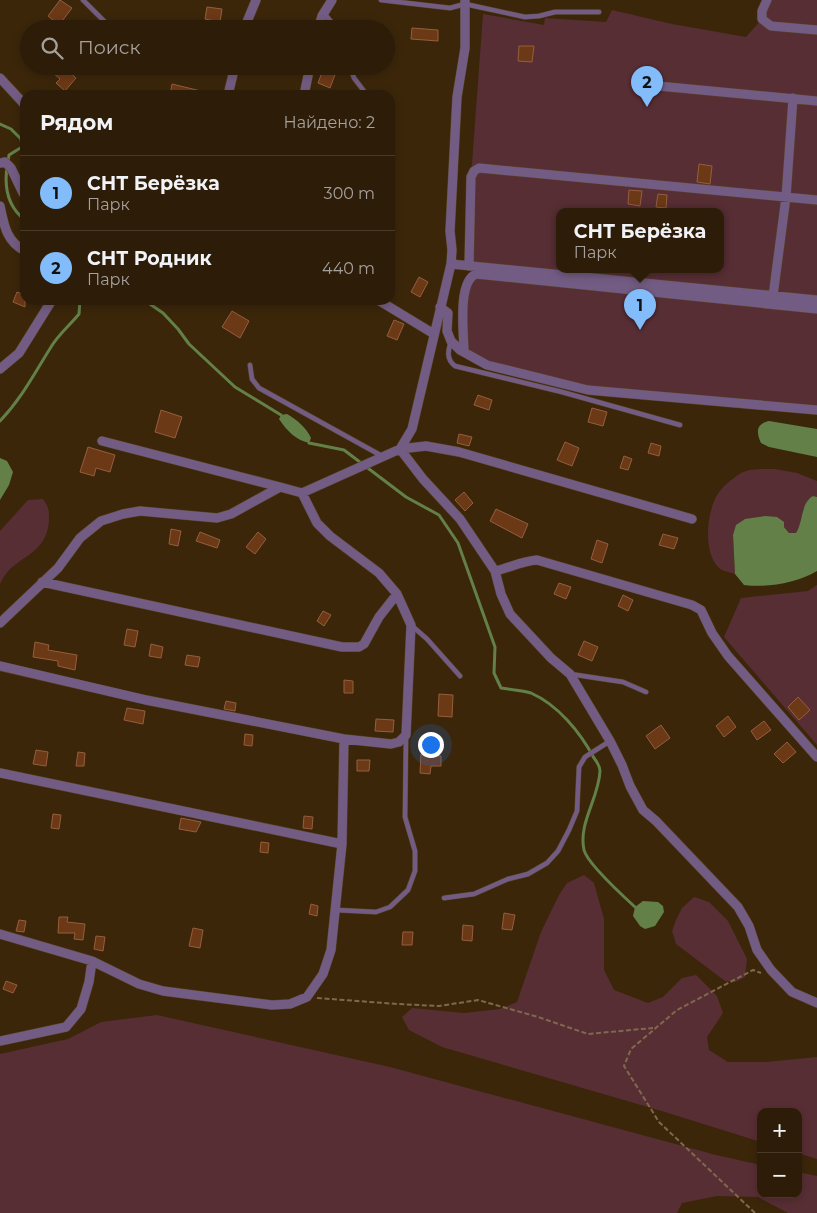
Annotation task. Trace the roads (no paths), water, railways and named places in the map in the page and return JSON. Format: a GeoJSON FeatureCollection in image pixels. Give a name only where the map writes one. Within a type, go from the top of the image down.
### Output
{"type":"FeatureCollection","features":[{"type":"Feature","properties":{"kind":"street"},"geometry":{"type":"LineString","coordinates":[[248,20],[256,0]]}},
{"type":"Feature","properties":{"kind":"street"},"geometry":{"type":"LineString","coordinates":[[321,20],[332,0]]}},
{"type":"Feature","properties":{"kind":"street"},"geometry":{"type":"LineString","coordinates":[[767,0],[762,11],[762,19],[772,26],[817,30]]}},
{"type":"Feature","properties":{"kind":"street"},"geometry":{"type":"LineString","coordinates":[[400,449],[412,429],[451,264],[450,231],[457,97],[465,48],[465,2]]}},
{"type":"Feature","properties":{"kind":"street"},"geometry":{"type":"LineString","coordinates":[[229,90],[233,75]]}},
{"type":"Feature","properties":{"kind":"street"},"geometry":{"type":"LineString","coordinates":[[305,90],[308,75]]}},
{"type":"Feature","properties":{"kind":"street"},"geometry":{"type":"LineString","coordinates":[[0,78],[20,100]]}},
{"type":"Feature","properties":{"kind":"street"},"geometry":{"type":"LineString","coordinates":[[637,84],[817,101]]}},
{"type":"Feature","properties":{"kind":"street"},"geometry":{"type":"LineString","coordinates":[[773,296],[786,197],[793,98]]}},
{"type":"Feature","properties":{"kind":"street"},"geometry":{"type":"LineString","coordinates":[[0,163],[5,162],[11,168],[20,187]]}},
{"type":"Feature","properties":{"kind":"street"},"geometry":{"type":"LineString","coordinates":[[469,266],[471,177],[474,171],[479,168],[817,200]]}},
{"type":"Feature","properties":{"kind":"street"},"geometry":{"type":"LineString","coordinates":[[0,206],[6,231],[12,242],[20,248]]}},
{"type":"Feature","properties":{"kind":"street"},"geometry":{"type":"LineString","coordinates":[[451,264],[817,300]]}},
{"type":"Feature","properties":{"kind":"street"},"geometry":{"type":"LineString","coordinates":[[464,352],[463,307],[467,282],[470,276],[476,274],[817,308]]}},
{"type":"Feature","properties":{"kind":"street"},"geometry":{"type":"LineString","coordinates":[[0,369],[19,353],[49,305]]}},
{"type":"Feature","properties":{"kind":"street"},"geometry":{"type":"LineString","coordinates":[[386,305],[434,334]]}},
{"type":"Feature","properties":{"kind":"street"},"geometry":{"type":"LineString","coordinates":[[440,307],[448,313],[447,331],[451,341],[464,352],[487,365],[588,390],[817,410]]}},
{"type":"Feature","properties":{"kind":"street"},"geometry":{"type":"LineString","coordinates":[[102,441],[302,494],[400,449],[426,446],[459,452],[692,519]]}},
{"type":"Feature","properties":{"kind":"street"},"geometry":{"type":"LineString","coordinates":[[400,449],[423,479],[460,519],[495,571],[501,594],[510,614],[551,658],[570,674],[610,741],[630,786],[644,810],[656,820],[738,907],[749,926],[757,950],[771,970],[792,992],[817,1003]]}},
{"type":"Feature","properties":{"kind":"street"},"geometry":{"type":"LineString","coordinates":[[0,623],[58,568],[80,538],[101,521],[140,511],[217,518],[231,514],[280,487]]}},
{"type":"Feature","properties":{"kind":"street"},"geometry":{"type":"LineString","coordinates":[[0,666],[146,700],[344,739],[391,744],[399,742],[406,736],[411,625],[397,594],[379,573],[330,536],[318,523],[302,494]]}},
{"type":"Feature","properties":{"kind":"street"},"geometry":{"type":"LineString","coordinates":[[495,571],[526,561],[536,560],[692,605],[701,610],[712,633],[728,656],[817,757]]}},
{"type":"Feature","properties":{"kind":"street"},"geometry":{"type":"LineString","coordinates":[[42,582],[342,647],[364,644],[378,617],[397,594]]}},
{"type":"Feature","properties":{"kind":"street"},"geometry":{"type":"LineString","coordinates":[[0,934],[92,961],[139,984],[163,991],[272,1005],[290,1004],[308,997],[323,974],[331,950],[342,844],[344,739]]}},
{"type":"Feature","properties":{"kind":"street"},"geometry":{"type":"LineString","coordinates":[[0,773],[342,844]]}},
{"type":"Feature","properties":{"kind":"street"},"geometry":{"type":"LineString","coordinates":[[0,1041],[66,1027],[81,1010],[89,982],[92,961]]}},
{"type":"Feature","properties":{"kind":"lane"},"geometry":{"type":"LineString","coordinates":[[83,0],[103,20]]}},
{"type":"Feature","properties":{"kind":"lane"},"geometry":{"type":"LineString","coordinates":[[381,0],[450,8],[465,2],[525,17],[555,12],[599,12]]}},
{"type":"Feature","properties":{"kind":"lane"},"geometry":{"type":"LineString","coordinates":[[324,12],[330,20]]}},
{"type":"Feature","properties":{"kind":"lane"},"geometry":{"type":"LineString","coordinates":[[353,75],[363,90]]}},
{"type":"Feature","properties":{"kind":"lane"},"geometry":{"type":"LineString","coordinates":[[451,341],[448,353],[451,362],[455,366],[562,392],[680,425]]}},
{"type":"Feature","properties":{"kind":"lane"},"geometry":{"type":"LineString","coordinates":[[250,365],[252,379],[258,388],[383,457]]}},
{"type":"Feature","properties":{"kind":"lane"},"geometry":{"type":"LineString","coordinates":[[411,625],[427,639],[460,676]]}},
{"type":"Feature","properties":{"kind":"lane"},"geometry":{"type":"LineString","coordinates":[[570,674],[623,682],[646,692]]}},
{"type":"Feature","properties":{"kind":"lane"},"geometry":{"type":"LineString","coordinates":[[336,910],[376,912],[390,908],[408,890],[415,872],[415,851],[405,817],[406,736]]}},
{"type":"Feature","properties":{"kind":"lane"},"geometry":{"type":"LineString","coordinates":[[444,898],[474,894],[508,879],[528,874],[547,863],[558,851],[577,812],[579,767],[585,757],[610,741]]}},
{"type":"Feature","properties":{"kind":"waterway"},"geometry":{"type":"LineString","coordinates":[[0,124],[11,129],[20,138]]}},
{"type":"Feature","properties":{"kind":"waterway"},"geometry":{"type":"LineString","coordinates":[[8,161],[9,155],[20,148]]}},
{"type":"Feature","properties":{"kind":"waterway"},"geometry":{"type":"LineString","coordinates":[[7,167],[6,182],[8,196],[20,216]]}},
{"type":"Feature","properties":{"kind":"waterway"},"geometry":{"type":"LineString","coordinates":[[0,421],[21,395],[54,343],[79,314],[80,305]]}},
{"type":"Feature","properties":{"kind":"waterway"},"geometry":{"type":"LineString","coordinates":[[151,305],[163,313],[189,344],[235,387],[281,415]]}},
{"type":"Feature","properties":{"kind":"waterway"},"geometry":{"type":"LineString","coordinates":[[309,443],[344,450],[406,497],[439,515],[458,543],[495,647],[494,673],[501,688],[531,693],[559,712],[575,729],[598,764],[600,771],[599,781],[586,820],[583,840],[584,850],[598,871],[635,907]]}},
{"type":"Feature","properties":{"kind":"place","name":"СНТ Родник"},"geometry":{"type":"Point","coordinates":[647,107]}},
{"type":"Feature","properties":{"kind":"place","name":"СНТ Берёзка"},"geometry":{"type":"Point","coordinates":[640,330]}}]}
